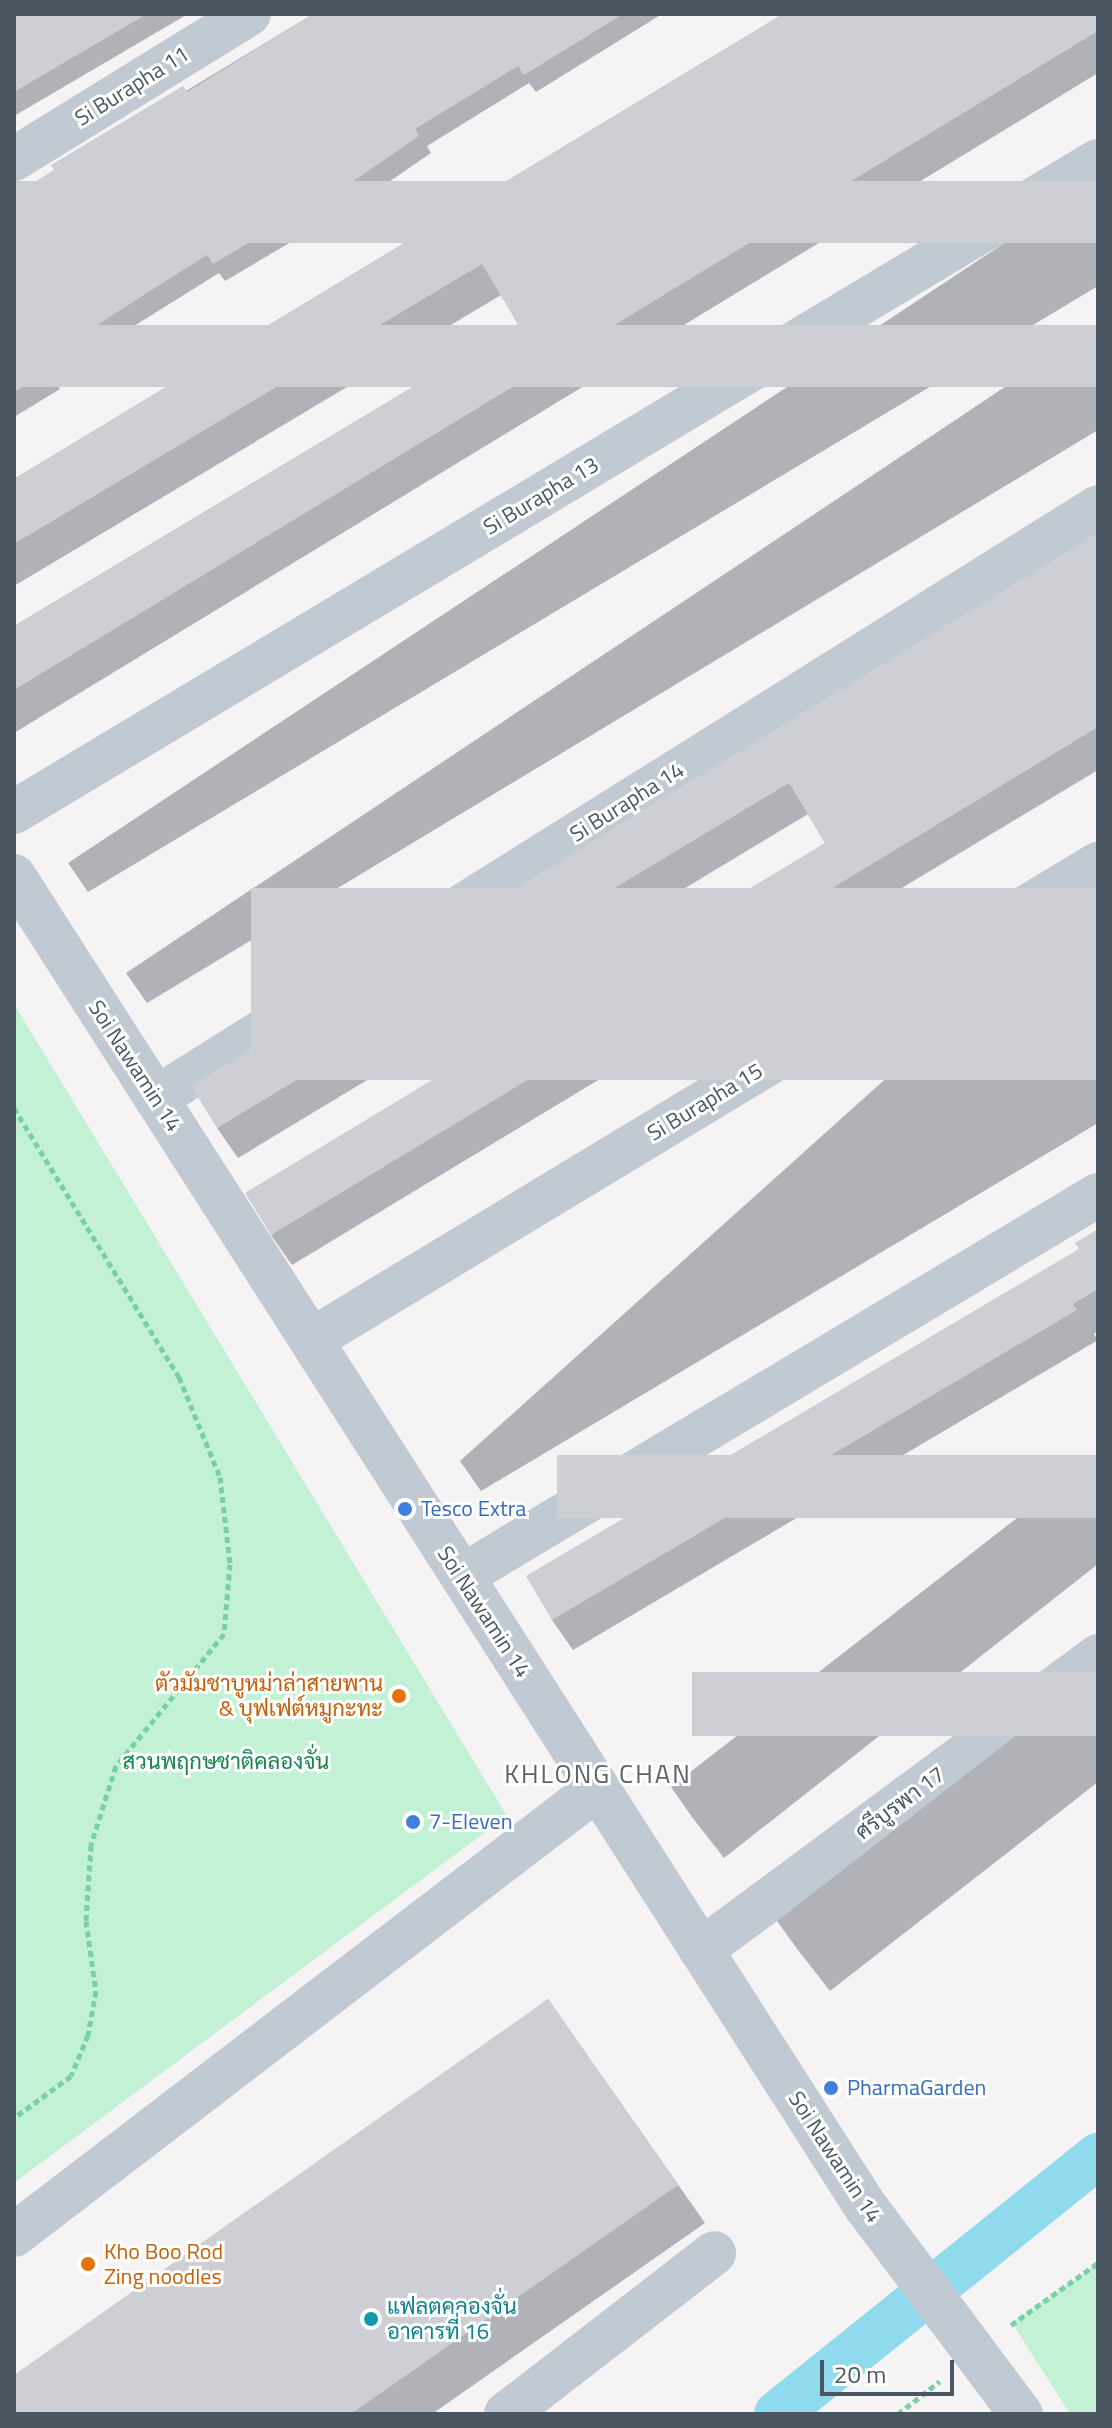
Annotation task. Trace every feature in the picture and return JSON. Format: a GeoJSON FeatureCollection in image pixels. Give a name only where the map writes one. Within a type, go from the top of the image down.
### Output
{"type":"FeatureCollection","features":[{"type":"Feature","properties":{"kind":"street","name":"Si Burapha 11"},"geometry":{"type":"LineString","coordinates":[[14,159],[249,14]]}},
{"type":"Feature","properties":{"kind":"street","name":"Si Burapha 13"},"geometry":{"type":"LineString","coordinates":[[14,812],[1083,171]]}},
{"type":"Feature","properties":{"kind":"street","name":"Si Burapha 14"},"geometry":{"type":"LineString","coordinates":[[156,1098],[1098,507]]}},
{"type":"Feature","properties":{"kind":"street","name":"Si Burapha 15"},"geometry":{"type":"LineString","coordinates":[[311,1340],[1098,864]]}},
{"type":"Feature","properties":{"kind":"street","name":"Soi Nawamin 14"},"geometry":{"type":"LineString","coordinates":[[14,876],[866,2207],[1021,2414]]}},
{"type":"Feature","properties":{"kind":"street"},"geometry":{"type":"LineString","coordinates":[[462,1576],[1098,1195]]}},
{"type":"Feature","properties":{"kind":"street","name":"ศรีบูรพา 17"},"geometry":{"type":"LineString","coordinates":[[701,1950],[1098,1656]]}},
{"type":"Feature","properties":{"kind":"street"},"geometry":{"type":"LineString","coordinates":[[14,2235],[598,1788]]}},
{"type":"Feature","properties":{"kind":"street"},"geometry":{"type":"LineString","coordinates":[[506,2414],[714,2253]]}},
{"type":"Feature","properties":{"kind":"path"},"geometry":{"type":"LineString","coordinates":[[14,1108],[179,1377],[220,1477],[230,1564],[224,1634],[116,1766],[91,1845],[86,1921],[96,1991],[88,2035],[71,2076],[14,2118]]}},
{"type":"Feature","properties":{"kind":"green space","name":"สวนพฤกษชาติคลองจั่น"},"geometry":{"type":"Polygon","coordinates":[[[14,1004],[507,1816],[14,2183],[14,1004]]]}},
{"type":"Feature","properties":{"kind":"green space"},"geometry":{"type":"Polygon","coordinates":[[[1098,2263],[1098,2414],[1070,2414],[1012,2323],[1098,2263]]]}},
{"type":"Feature","properties":{"kind":"building"},"geometry":{"type":"Polygon","coordinates":[[[14,14],[147,14],[14,92],[14,14]]]}},
{"type":"Feature","properties":{"kind":"building"},"geometry":{"type":"Polygon","coordinates":[[[313,14],[623,14],[524,75],[518,66],[415,129],[419,136],[355,180],[213,264],[207,255],[42,362],[48,372],[14,392],[14,195],[54,170],[51,165],[183,86],[187,92],[313,14]]]}},
{"type":"Feature","properties":{"kind":"building"},"geometry":{"type":"Polygon","coordinates":[[[783,14],[1098,14],[1098,31],[14,690],[14,626],[518,324],[482,264],[14,544],[14,479],[783,14]]]}},
{"type":"Feature","properties":{"kind":"building"},"geometry":{"type":"Polygon","coordinates":[[[14,181],[1098,181],[1098,243],[14,243],[14,181]]]}},
{"type":"Feature","properties":{"kind":"building"},"geometry":{"type":"Polygon","coordinates":[[[14,325],[1098,325],[1098,387],[14,387],[14,325]]]}},
{"type":"Feature","properties":{"kind":"building"},"geometry":{"type":"Polygon","coordinates":[[[1098,533],[1098,727],[811,901],[814,907],[271,1235],[245,1193],[825,843],[789,783],[217,1128],[191,1086],[1098,533]]]}},
{"type":"Feature","properties":{"kind":"building"},"geometry":{"type":"Polygon","coordinates":[[[251,888],[1098,888],[1098,1080],[251,1080],[251,888]]]}},
{"type":"Feature","properties":{"kind":"building"},"geometry":{"type":"Polygon","coordinates":[[[1098,1229],[1098,1289],[1073,1304],[1077,1310],[552,1620],[526,1576],[1079,1249],[1075,1243],[1098,1229]]]}},
{"type":"Feature","properties":{"kind":"building"},"geometry":{"type":"Polygon","coordinates":[[[557,1455],[1098,1455],[1098,1518],[557,1518],[557,1455]]]}},
{"type":"Feature","properties":{"kind":"building"},"geometry":{"type":"Polygon","coordinates":[[[692,1672],[1098,1672],[1098,1736],[692,1736],[692,1672]]]}},
{"type":"Feature","properties":{"kind":"building","name":"แฟลตคลองจั่น อาคารที่ 16"},"geometry":{"type":"Polygon","coordinates":[[[548,1999],[678,2185],[351,2414],[14,2414],[14,2375],[548,1999]]]}},
{"type":"Feature","properties":{"kind":"waterway"},"geometry":{"type":"LineString","coordinates":[[777,2414],[1098,2156]]}},
{"type":"Feature","properties":{"kind":"place","name":"Tesco Extra"},"geometry":{"type":"Point","coordinates":[405,1509]}},
{"type":"Feature","properties":{"kind":"place","name":"ตัวมัมชาบูหม่าล่าสายพาน & บุฟเฟต์หมูกะทะ"},"geometry":{"type":"Point","coordinates":[399,1696]}},
{"type":"Feature","properties":{"kind":"place","name":"7-Eleven"},"geometry":{"type":"Point","coordinates":[413,1822]}},
{"type":"Feature","properties":{"kind":"place","name":"PharmaGarden"},"geometry":{"type":"Point","coordinates":[831,2088]}},
{"type":"Feature","properties":{"kind":"place","name":"Kho Boo Rod Zing noodles"},"geometry":{"type":"Point","coordinates":[88,2264]}},
{"type":"Feature","properties":{"kind":"place","name":"แฟลตคลองจั่น อาคารที่ 16"},"geometry":{"type":"Point","coordinates":[371,2319]}},
{"type":"Feature","properties":{"kind":"district","name":"KHLONG CHAN"},"geometry":{"type":"Point","coordinates":[598,1774]}}]}
